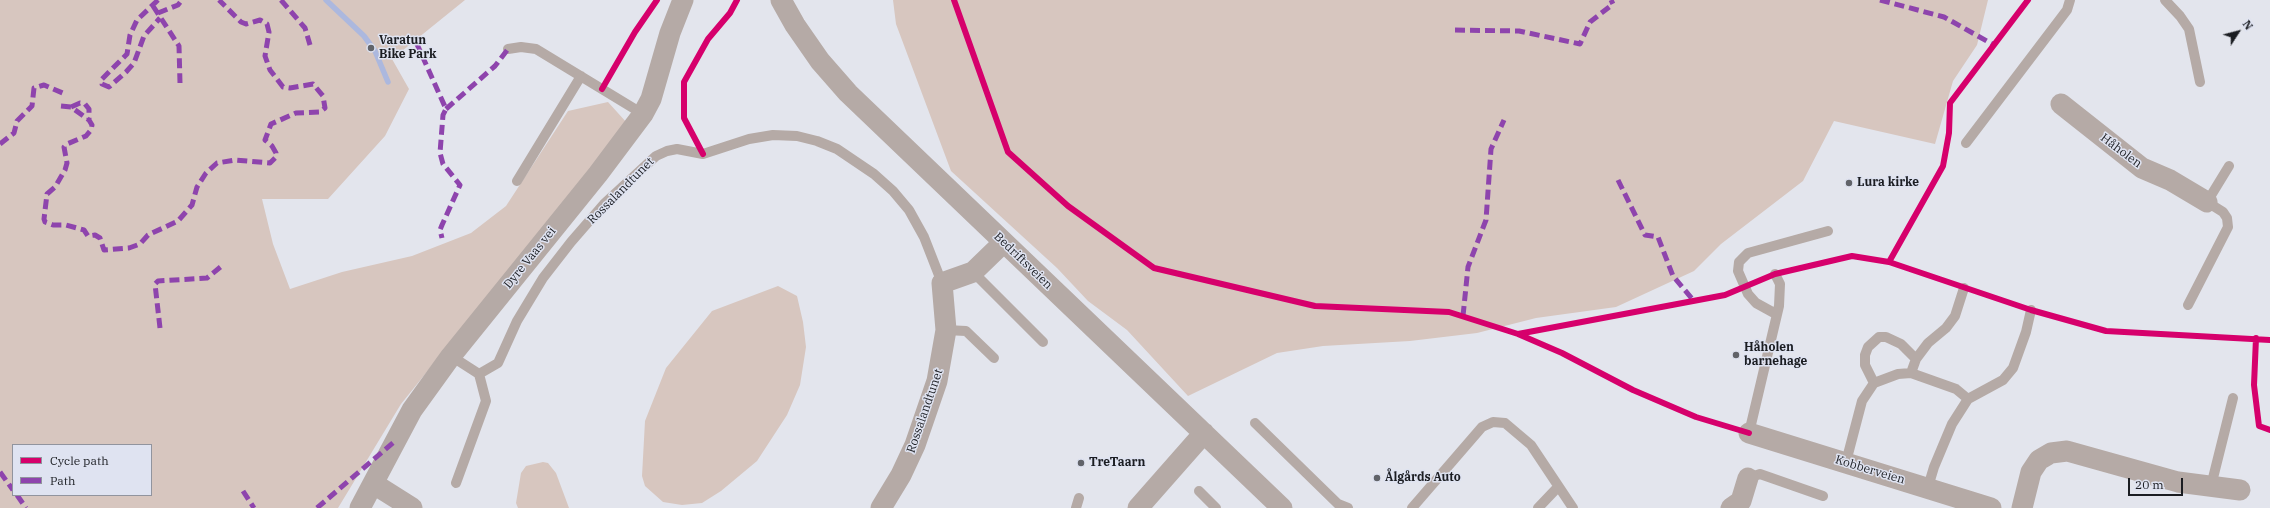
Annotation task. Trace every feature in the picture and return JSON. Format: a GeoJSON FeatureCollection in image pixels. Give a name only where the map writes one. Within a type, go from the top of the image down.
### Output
{"type":"FeatureCollection","features":[{"type":"Feature","properties":{"kind":"street","name":"Dyre Vaas vei"},"geometry":{"type":"LineString","coordinates":[[360,508],[412,410],[451,356],[590,184],[643,114],[651,99],[670,33],[683,0]]}},
{"type":"Feature","properties":{"kind":"street","name":"Bedriftsveien"},"geometry":{"type":"LineString","coordinates":[[780,0],[820,61],[848,93],[1003,243],[1282,508]]}},
{"type":"Feature","properties":{"kind":"street","name":"Håholen"},"geometry":{"type":"LineString","coordinates":[[2061,104],[2142,168],[2170,180],[2207,202]]}},
{"type":"Feature","properties":{"kind":"street"},"geometry":{"type":"LineString","coordinates":[[942,283],[973,272],[1003,243]]}},
{"type":"Feature","properties":{"kind":"street","name":"Rossalandtunet"},"geometry":{"type":"LineString","coordinates":[[881,508],[901,476],[927,414],[937,381],[946,330],[942,283]]}},
{"type":"Feature","properties":{"kind":"street"},"geometry":{"type":"LineString","coordinates":[[1138,508],[1204,433]]}},
{"type":"Feature","properties":{"kind":"street","name":"Kobberveien"},"geometry":{"type":"LineString","coordinates":[[1749,433],[1928,487],[1954,501],[1991,508]]}},
{"type":"Feature","properties":{"kind":"street"},"geometry":{"type":"LineString","coordinates":[[2022,508],[2031,472],[2039,460],[2051,453],[2067,451],[2178,482],[2240,490]]}},
{"type":"Feature","properties":{"kind":"street"},"geometry":{"type":"LineString","coordinates":[[1731,508],[1741,502],[1748,478]]}},
{"type":"Feature","properties":{"kind":"street"},"geometry":{"type":"LineString","coordinates":[[374,484],[412,508]]}},
{"type":"Feature","properties":{"kind":"lane"},"geometry":{"type":"LineString","coordinates":[[1966,143],[2067,10],[2070,0]]}},
{"type":"Feature","properties":{"kind":"lane"},"geometry":{"type":"LineString","coordinates":[[2165,0],[2180,16],[2189,29],[2200,82]]}},
{"type":"Feature","properties":{"kind":"lane"},"geometry":{"type":"LineString","coordinates":[[508,49],[521,47],[536,49],[643,114]]}},
{"type":"Feature","properties":{"kind":"lane"},"geometry":{"type":"LineString","coordinates":[[517,181],[581,76]]}},
{"type":"Feature","properties":{"kind":"lane","name":"Rossalandtunet"},"geometry":{"type":"LineString","coordinates":[[479,374],[498,363],[517,321],[543,278],[571,242],[604,204],[656,156],[667,151],[677,149],[703,154],[750,139],[773,135],[797,136],[817,141],[837,149],[874,174],[893,191],[909,210],[927,244],[942,283]]}},
{"type":"Feature","properties":{"kind":"lane"},"geometry":{"type":"LineString","coordinates":[[2188,305],[2228,227],[2227,218],[2223,212],[2207,202],[2229,166]]}},
{"type":"Feature","properties":{"kind":"lane"},"geometry":{"type":"LineString","coordinates":[[1776,314],[1756,303],[1748,294],[1738,271],[1739,262],[1748,253],[1828,231]]}},
{"type":"Feature","properties":{"kind":"lane"},"geometry":{"type":"LineString","coordinates":[[973,272],[1043,342]]}},
{"type":"Feature","properties":{"kind":"lane"},"geometry":{"type":"LineString","coordinates":[[1749,433],[1770,345],[1781,290],[1778,278],[1775,274]]}},
{"type":"Feature","properties":{"kind":"lane"},"geometry":{"type":"LineString","coordinates":[[1911,373],[1916,359],[1928,343],[1950,323],[1964,288]]}},
{"type":"Feature","properties":{"kind":"lane"},"geometry":{"type":"LineString","coordinates":[[1928,487],[1934,467],[1952,424],[1968,399],[2003,380],[2009,374],[2026,332],[2031,310]]}},
{"type":"Feature","properties":{"kind":"lane"},"geometry":{"type":"LineString","coordinates":[[946,330],[966,331],[994,358]]}},
{"type":"Feature","properties":{"kind":"lane"},"geometry":{"type":"LineString","coordinates":[[1874,383],[1865,365],[1865,355],[1868,347],[1879,337],[1886,337],[1898,342],[1916,359]]}},
{"type":"Feature","properties":{"kind":"lane"},"geometry":{"type":"LineString","coordinates":[[451,356],[479,374],[486,401],[456,483]]}},
{"type":"Feature","properties":{"kind":"lane"},"geometry":{"type":"LineString","coordinates":[[1846,462],[1862,401],[1874,383],[1898,374],[1911,373],[1956,389],[1968,399]]}},
{"type":"Feature","properties":{"kind":"lane"},"geometry":{"type":"LineString","coordinates":[[2211,486],[2233,398]]}},
{"type":"Feature","properties":{"kind":"lane"},"geometry":{"type":"LineString","coordinates":[[1412,508],[1482,427],[1493,422],[1505,423],[1531,446],[1573,508]]}},
{"type":"Feature","properties":{"kind":"lane"},"geometry":{"type":"LineString","coordinates":[[1255,424],[1338,504],[1348,508]]}},
{"type":"Feature","properties":{"kind":"lane"},"geometry":{"type":"LineString","coordinates":[[1748,478],[1760,474],[1823,496]]}},
{"type":"Feature","properties":{"kind":"lane"},"geometry":{"type":"LineString","coordinates":[[1538,508],[1558,487]]}},
{"type":"Feature","properties":{"kind":"lane"},"geometry":{"type":"LineString","coordinates":[[1199,491],[1216,508]]}},
{"type":"Feature","properties":{"kind":"lane"},"geometry":{"type":"LineString","coordinates":[[1076,508],[1080,498]]}},
{"type":"Feature","properties":{"kind":"shaded area"},"geometry":{"type":"Polygon","coordinates":[[[0,0],[465,0],[392,59],[409,89],[385,136],[328,199],[262,199],[273,244],[290,289],[342,272],[412,256],[471,233],[506,206],[568,111],[608,102],[627,123],[401,404],[338,508],[0,508],[0,0]]]}},
{"type":"Feature","properties":{"kind":"shaded area"},"geometry":{"type":"Polygon","coordinates":[[[893,0],[1988,0],[1977,45],[1953,81],[1935,144],[1834,121],[1803,181],[1721,244],[1694,271],[1616,307],[1536,318],[1477,333],[1410,341],[1323,346],[1277,353],[1188,396],[1127,330],[1088,301],[1057,268],[951,171],[896,24],[893,0]]]}},
{"type":"Feature","properties":{"kind":"shaded area"},"geometry":{"type":"Polygon","coordinates":[[[778,286],[797,296],[803,322],[806,347],[800,385],[787,415],[757,461],[721,491],[702,503],[682,505],[663,502],[645,486],[642,476],[645,421],[666,368],[712,311],[778,286]]]}},
{"type":"Feature","properties":{"kind":"shaded area"},"geometry":{"type":"Polygon","coordinates":[[[543,462],[548,463],[556,473],[569,508],[518,508],[516,503],[521,473],[526,466],[543,462]]]}},
{"type":"Feature","properties":{"kind":"waterway"},"geometry":{"type":"LineString","coordinates":[[326,0],[364,36],[375,51],[388,82]]}},
{"type":"Feature","properties":{"kind":"marked path"},"geometry":{"type":"LineString","coordinates":[[158,0],[137,20],[130,35],[127,54],[102,79],[102,84],[109,87],[134,63],[144,36],[160,18]]}},
{"type":"Feature","properties":{"kind":"marked path"},"geometry":{"type":"LineString","coordinates":[[158,13],[178,5],[182,0]]}},
{"type":"Feature","properties":{"kind":"marked path"},"geometry":{"type":"LineString","coordinates":[[61,106],[71,107],[89,120],[92,125],[91,130],[86,136],[67,144],[64,147],[67,163],[65,170],[55,187],[47,194],[44,219],[45,222],[53,225],[66,225],[84,230],[88,236],[95,235],[100,238],[104,250],[129,248],[140,244],[148,235],[178,221],[192,205],[197,187],[206,173],[217,163],[235,160],[270,163],[276,157],[276,153],[272,146],[265,140],[271,124],[296,113],[320,112],[325,108],[323,96],[313,84],[290,88],[283,87],[270,70],[265,56],[269,32],[267,24],[260,20],[246,24],[241,22],[219,0]]}},
{"type":"Feature","properties":{"kind":"marked path"},"geometry":{"type":"LineString","coordinates":[[281,0],[305,28],[310,45]]}},
{"type":"Feature","properties":{"kind":"marked path"},"geometry":{"type":"LineString","coordinates":[[1455,30],[1519,31],[1580,44],[1590,22],[1613,4],[1611,0]]}},
{"type":"Feature","properties":{"kind":"marked path"},"geometry":{"type":"LineString","coordinates":[[1880,0],[1944,17],[1994,45]]}},
{"type":"Feature","properties":{"kind":"marked path"},"geometry":{"type":"LineString","coordinates":[[153,6],[179,46],[180,83]]}},
{"type":"Feature","properties":{"kind":"marked path"},"geometry":{"type":"LineString","coordinates":[[416,42],[446,109],[443,115],[440,153],[443,164],[460,185],[440,230],[442,238]]}},
{"type":"Feature","properties":{"kind":"marked path"},"geometry":{"type":"LineString","coordinates":[[446,109],[495,66],[508,49]]}},
{"type":"Feature","properties":{"kind":"marked path"},"geometry":{"type":"LineString","coordinates":[[0,144],[14,133],[17,121],[32,106],[34,88],[44,85],[65,94]]}},
{"type":"Feature","properties":{"kind":"marked path"},"geometry":{"type":"LineString","coordinates":[[71,107],[80,103],[85,104],[89,109],[89,120]]}},
{"type":"Feature","properties":{"kind":"marked path"},"geometry":{"type":"LineString","coordinates":[[1463,316],[1468,267],[1486,220],[1491,149],[1504,120]]}},
{"type":"Feature","properties":{"kind":"marked path"},"geometry":{"type":"LineString","coordinates":[[1618,180],[1645,235],[1658,237],[1673,276],[1694,301]]}},
{"type":"Feature","properties":{"kind":"marked path"},"geometry":{"type":"LineString","coordinates":[[160,328],[155,284],[158,281],[207,278],[224,264]]}},
{"type":"Feature","properties":{"kind":"marked path"},"geometry":{"type":"LineString","coordinates":[[317,508],[394,442]]}},
{"type":"Feature","properties":{"kind":"marked path"},"geometry":{"type":"LineString","coordinates":[[0,472],[12,489]]}},
{"type":"Feature","properties":{"kind":"marked path"},"geometry":{"type":"LineString","coordinates":[[243,491],[254,508]]}},
{"type":"Feature","properties":{"kind":"marked path"},"geometry":{"type":"LineString","coordinates":[[18,496],[26,508]]}},
{"type":"Feature","properties":{"kind":"cycle path"},"geometry":{"type":"LineString","coordinates":[[602,89],[635,32],[657,0]]}},
{"type":"Feature","properties":{"kind":"cycle path"},"geometry":{"type":"LineString","coordinates":[[703,154],[684,118],[684,82],[708,39],[730,13],[737,0]]}},
{"type":"Feature","properties":{"kind":"cycle path"},"geometry":{"type":"LineString","coordinates":[[954,0],[1008,152],[1068,206],[1154,268],[1315,306],[1449,312],[1518,334],[1562,353],[1633,390],[1696,417],[1749,433]]}},
{"type":"Feature","properties":{"kind":"cycle path"},"geometry":{"type":"LineString","coordinates":[[1518,334],[1725,295],[1775,274],[1852,256],[1889,262],[1943,166],[1949,133],[1950,103],[2028,0]]}},
{"type":"Feature","properties":{"kind":"cycle path"},"geometry":{"type":"LineString","coordinates":[[1889,262],[2031,310],[2106,331],[2270,340]]}},
{"type":"Feature","properties":{"kind":"cycle path"},"geometry":{"type":"LineString","coordinates":[[2256,338],[2254,385],[2259,426],[2270,430]]}},
{"type":"Feature","properties":{"kind":"place","name":"Varatun Bike Park"},"geometry":{"type":"Point","coordinates":[371,48]}},
{"type":"Feature","properties":{"kind":"place","name":"Lura kirke"},"geometry":{"type":"Point","coordinates":[1849,183]}},
{"type":"Feature","properties":{"kind":"place","name":"Håholen barnehage"},"geometry":{"type":"Point","coordinates":[1736,355]}},
{"type":"Feature","properties":{"kind":"place","name":"TreTaarn"},"geometry":{"type":"Point","coordinates":[1081,463]}},
{"type":"Feature","properties":{"kind":"place","name":"Ålgårds Auto"},"geometry":{"type":"Point","coordinates":[1377,478]}}]}
